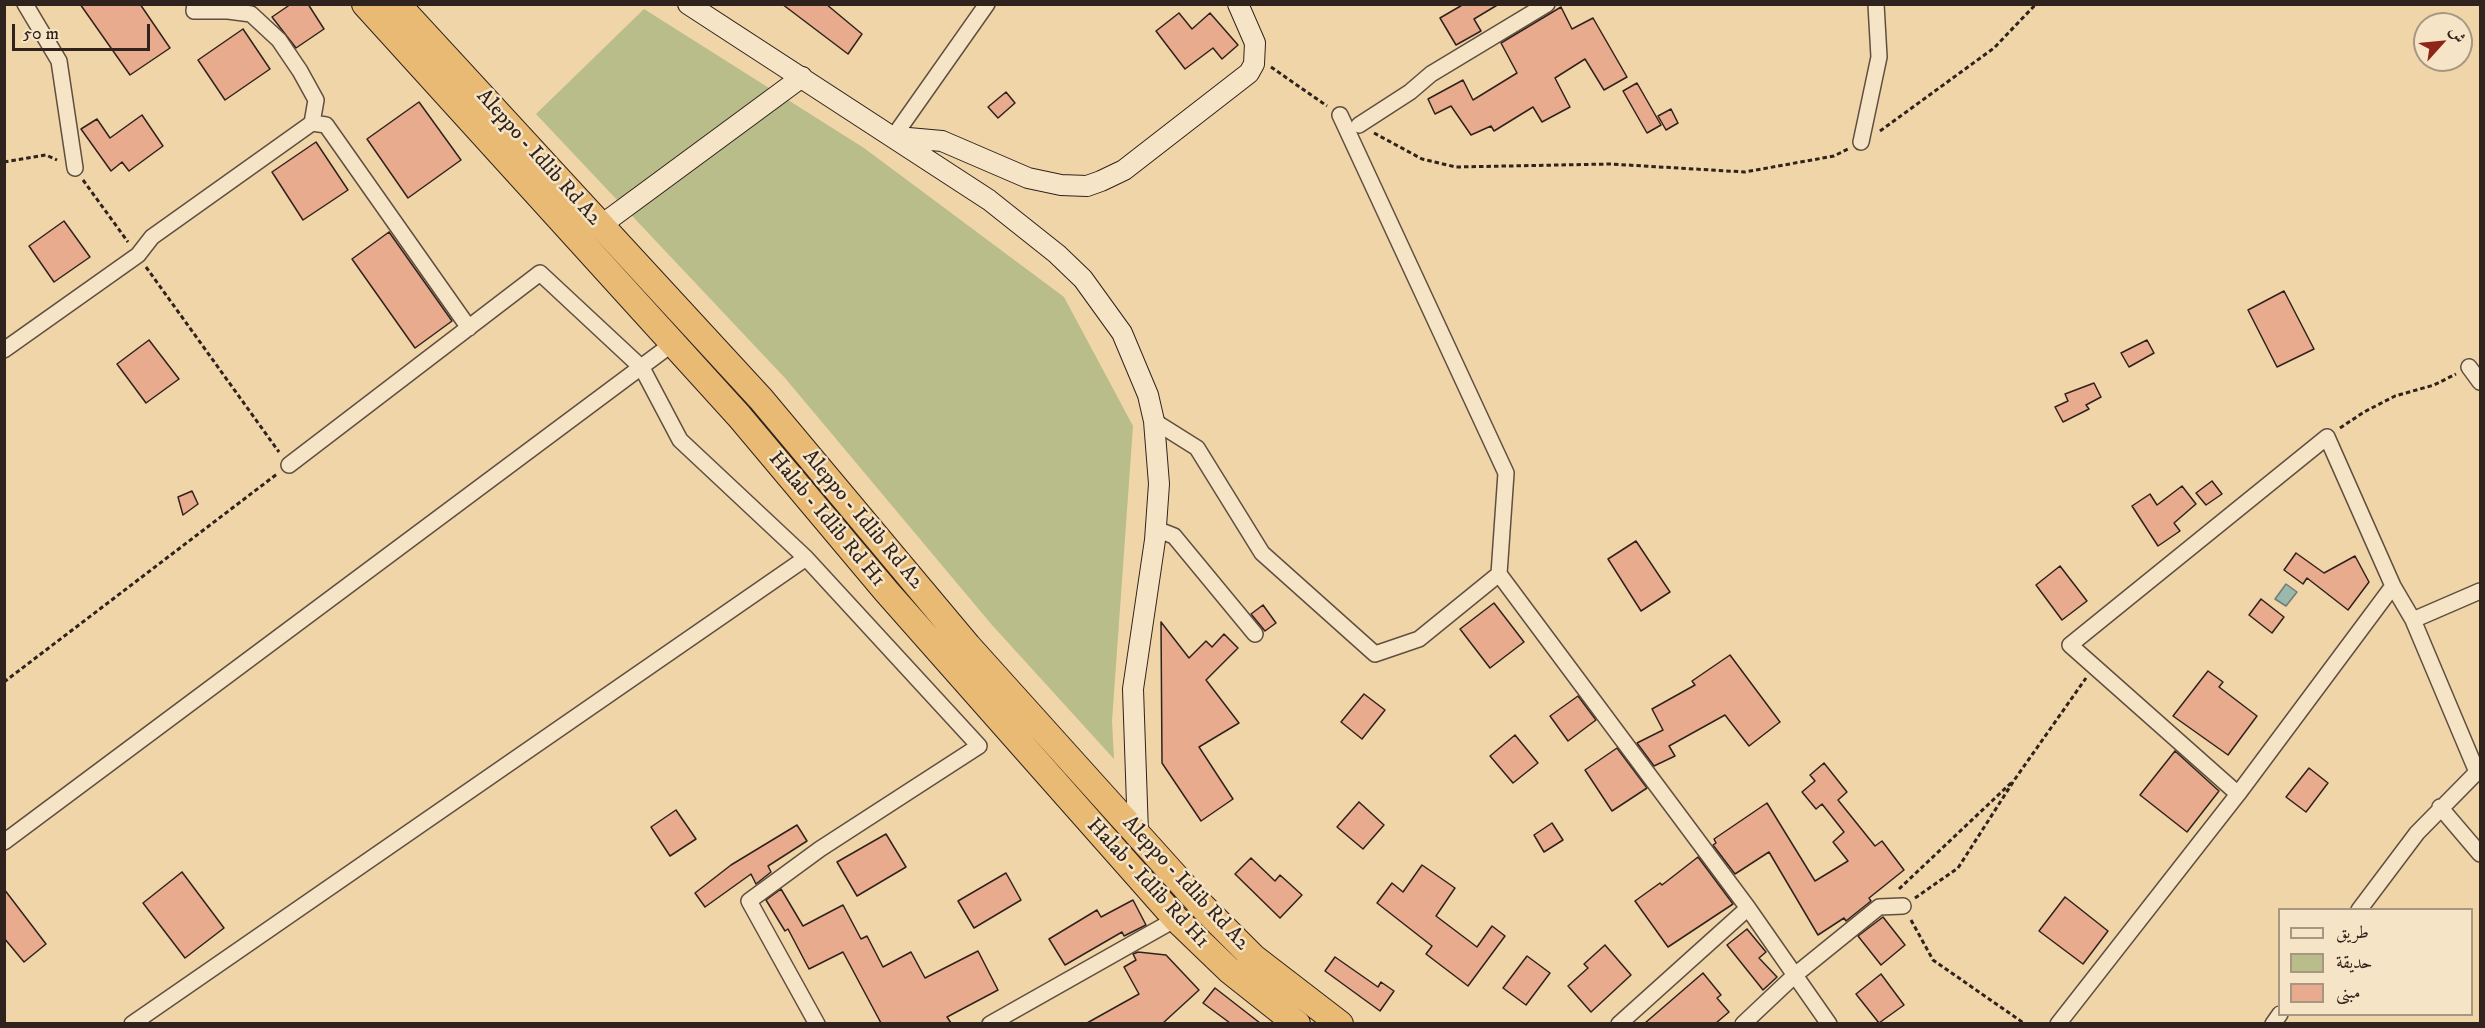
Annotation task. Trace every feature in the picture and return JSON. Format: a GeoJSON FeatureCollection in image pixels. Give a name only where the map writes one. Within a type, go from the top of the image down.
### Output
{"type":"FeatureCollection","features":[{"type":"Feature","properties":{"kind":"highway","name":"Halab - Idlib Rd H1"},"geometry":{"type":"LineString","coordinates":[[365,4],[739,416],[885,591],[1176,919],[1229,969],[1298,1023]]}},
{"type":"Feature","properties":{"kind":"highway","name":"Aleppo - Idlib Rd A2"},"geometry":{"type":"LineString","coordinates":[[396,4],[761,399],[968,646],[1203,908],[1253,957],[1340,1023]]}},
{"type":"Feature","properties":{"kind":"street"},"geometry":{"type":"LineString","coordinates":[[25,4],[59,61],[75,168]]}},
{"type":"Feature","properties":{"kind":"street"},"geometry":{"type":"LineString","coordinates":[[195,4],[194,11],[228,11],[250,14],[279,40],[300,70],[315,100],[312,123]]}},
{"type":"Feature","properties":{"kind":"street"},"geometry":{"type":"LineString","coordinates":[[688,4],[990,200],[1057,254],[1083,279],[1122,333],[1145,385],[1155,421],[1159,483],[1133,689],[1138,833]]}},
{"type":"Feature","properties":{"kind":"street"},"geometry":{"type":"LineString","coordinates":[[894,136],[987,4]]}},
{"type":"Feature","properties":{"kind":"street"},"geometry":{"type":"LineString","coordinates":[[894,136],[942,141],[1028,178],[1061,185],[1087,186],[1124,170],[1249,73],[1254,64],[1255,43],[1238,4]]}},
{"type":"Feature","properties":{"kind":"street"},"geometry":{"type":"LineString","coordinates":[[1359,125],[1410,92],[1431,74],[1547,4]]}},
{"type":"Feature","properties":{"kind":"street"},"geometry":{"type":"LineString","coordinates":[[1861,142],[1879,57],[1876,4]]}},
{"type":"Feature","properties":{"kind":"street"},"geometry":{"type":"LineString","coordinates":[[600,226],[802,77]]}},
{"type":"Feature","properties":{"kind":"street"},"geometry":{"type":"LineString","coordinates":[[1340,115],[1506,473],[1499,574],[1748,908],[1829,1023]]}},
{"type":"Feature","properties":{"kind":"street"},"geometry":{"type":"LineString","coordinates":[[4,350],[138,255],[152,237],[312,123],[326,125],[469,328]]}},
{"type":"Feature","properties":{"kind":"street"},"geometry":{"type":"LineString","coordinates":[[289,465],[540,273],[642,368],[681,440],[806,558],[979,746],[820,849],[749,901],[817,1023]]}},
{"type":"Feature","properties":{"kind":"street"},"geometry":{"type":"LineString","coordinates":[[4,842],[672,344]]}},
{"type":"Feature","properties":{"kind":"street"},"geometry":{"type":"LineString","coordinates":[[2469,367],[2481,381]]}},
{"type":"Feature","properties":{"kind":"street"},"geometry":{"type":"LineString","coordinates":[[1155,421],[1197,448],[1262,553],[1376,654],[1419,639],[1499,574]]}},
{"type":"Feature","properties":{"kind":"street"},"geometry":{"type":"LineString","coordinates":[[2238,794],[2070,645],[2326,438],[2393,586],[2413,620],[2479,771],[2416,832],[2360,908]]}},
{"type":"Feature","properties":{"kind":"street"},"geometry":{"type":"LineString","coordinates":[[1155,529],[1174,536],[1255,633]]}},
{"type":"Feature","properties":{"kind":"street"},"geometry":{"type":"LineString","coordinates":[[132,1023],[806,558]]}},
{"type":"Feature","properties":{"kind":"street"},"geometry":{"type":"LineString","coordinates":[[2058,1023],[2238,794],[2393,586]]}},
{"type":"Feature","properties":{"kind":"street"},"geometry":{"type":"LineString","coordinates":[[2413,620],[2481,591]]}},
{"type":"Feature","properties":{"kind":"street"},"geometry":{"type":"LineString","coordinates":[[2440,807],[2481,854]]}},
{"type":"Feature","properties":{"kind":"street"},"geometry":{"type":"LineString","coordinates":[[1743,1023],[1795,975],[1880,907],[1903,906]]}},
{"type":"Feature","properties":{"kind":"street"},"geometry":{"type":"LineString","coordinates":[[1619,1023],[1748,908]]}},
{"type":"Feature","properties":{"kind":"street"},"geometry":{"type":"LineString","coordinates":[[990,1023],[1176,919]]}},
{"type":"Feature","properties":{"kind":"path"},"geometry":{"type":"LineString","coordinates":[[1359,125],[1422,159],[1456,167],[1610,164],[1745,172],[1834,156],[1861,142],[1919,105],[1994,48],[2036,4]]}},
{"type":"Feature","properties":{"kind":"path"},"geometry":{"type":"LineString","coordinates":[[1254,64],[1271,67],[1340,115]]}},
{"type":"Feature","properties":{"kind":"path"},"geometry":{"type":"LineString","coordinates":[[4,162],[46,155],[75,168],[289,465],[4,682]]}},
{"type":"Feature","properties":{"kind":"path"},"geometry":{"type":"LineString","coordinates":[[2326,438],[2374,406],[2395,396],[2434,385],[2469,367]]}},
{"type":"Feature","properties":{"kind":"path"},"geometry":{"type":"LineString","coordinates":[[2025,1023],[1933,960],[1903,906],[1958,868],[2015,778],[2094,666]]}},
{"type":"Feature","properties":{"kind":"path"},"geometry":{"type":"LineString","coordinates":[[1880,907],[2015,778]]}},
{"type":"Feature","properties":{"kind":"green space"},"geometry":{"type":"Polygon","coordinates":[[[644,9],[864,148],[1064,297],[1133,426],[1112,721],[1114,759],[992,625],[785,378],[536,114],[644,9]]]}},
{"type":"Feature","properties":{"kind":"shaded area"},"geometry":{"type":"Polygon","coordinates":[[[2286,584],[2297,592],[2286,606],[2275,599],[2286,584]]]}},
{"type":"Feature","properties":{"kind":"building"},"geometry":{"type":"Polygon","coordinates":[[[80,4],[140,4],[170,48],[130,75],[80,4]]]}},
{"type":"Feature","properties":{"kind":"building"},"geometry":{"type":"Polygon","coordinates":[[[291,4],[308,4],[324,29],[296,48],[272,17],[291,4]]]}},
{"type":"Feature","properties":{"kind":"building"},"geometry":{"type":"Polygon","coordinates":[[[782,4],[826,4],[862,34],[848,54],[782,4]]]}},
{"type":"Feature","properties":{"kind":"building"},"geometry":{"type":"Polygon","coordinates":[[[1464,4],[1499,4],[1474,19],[1481,31],[1456,45],[1440,18],[1464,4]]]}},
{"type":"Feature","properties":{"kind":"building"},"geometry":{"type":"Polygon","coordinates":[[[1561,7],[1572,29],[1593,18],[1627,77],[1604,90],[1585,59],[1555,78],[1570,107],[1542,122],[1533,107],[1494,131],[1491,126],[1471,135],[1451,106],[1435,114],[1428,99],[1463,80],[1473,100],[1517,73],[1501,43],[1561,7]]]}},
{"type":"Feature","properties":{"kind":"building"},"geometry":{"type":"Polygon","coordinates":[[[1179,13],[1192,29],[1210,13],[1238,45],[1222,59],[1213,48],[1185,69],[1156,31],[1179,13]]]}},
{"type":"Feature","properties":{"kind":"building"},"geometry":{"type":"Polygon","coordinates":[[[243,29],[270,69],[225,100],[198,60],[243,29]]]}},
{"type":"Feature","properties":{"kind":"building"},"geometry":{"type":"Polygon","coordinates":[[[1637,83],[1661,125],[1647,133],[1623,91],[1637,83]]]}},
{"type":"Feature","properties":{"kind":"building"},"geometry":{"type":"Polygon","coordinates":[[[1006,92],[1015,103],[998,118],[988,107],[1006,92]]]}},
{"type":"Feature","properties":{"kind":"building"},"geometry":{"type":"Polygon","coordinates":[[[419,102],[461,160],[408,198],[367,139],[419,102]]]}},
{"type":"Feature","properties":{"kind":"building"},"geometry":{"type":"Polygon","coordinates":[[[1671,109],[1678,123],[1666,130],[1658,116],[1671,109]]]}},
{"type":"Feature","properties":{"kind":"building"},"geometry":{"type":"Polygon","coordinates":[[[142,115],[163,146],[129,171],[122,162],[111,171],[81,129],[97,119],[110,138],[142,115]]]}},
{"type":"Feature","properties":{"kind":"building"},"geometry":{"type":"Polygon","coordinates":[[[316,142],[348,190],[303,220],[272,172],[316,142]]]}},
{"type":"Feature","properties":{"kind":"building"},"geometry":{"type":"Polygon","coordinates":[[[64,221],[90,257],[54,282],[29,246],[64,221]]]}},
{"type":"Feature","properties":{"kind":"building"},"geometry":{"type":"Polygon","coordinates":[[[389,232],[452,321],[415,348],[352,259],[389,232]]]}},
{"type":"Feature","properties":{"kind":"building"},"geometry":{"type":"Polygon","coordinates":[[[2284,291],[2314,349],[2277,367],[2248,310],[2284,291]]]}},
{"type":"Feature","properties":{"kind":"building"},"geometry":{"type":"Polygon","coordinates":[[[149,340],[179,379],[146,403],[117,364],[149,340]]]}},
{"type":"Feature","properties":{"kind":"building"},"geometry":{"type":"Polygon","coordinates":[[[2147,340],[2154,353],[2129,367],[2121,353],[2147,340]]]}},
{"type":"Feature","properties":{"kind":"building"},"geometry":{"type":"Polygon","coordinates":[[[2094,383],[2101,397],[2086,405],[2089,409],[2063,422],[2055,407],[2068,401],[2065,394],[2094,383]]]}},
{"type":"Feature","properties":{"kind":"building"},"geometry":{"type":"Polygon","coordinates":[[[2212,481],[2222,494],[2206,505],[2196,493],[2212,481]]]}},
{"type":"Feature","properties":{"kind":"building"},"geometry":{"type":"Polygon","coordinates":[[[2182,486],[2196,504],[2174,523],[2180,531],[2158,546],[2132,506],[2150,494],[2157,505],[2182,486]]]}},
{"type":"Feature","properties":{"kind":"building"},"geometry":{"type":"Polygon","coordinates":[[[192,491],[198,504],[183,515],[178,497],[192,491]]]}},
{"type":"Feature","properties":{"kind":"building"},"geometry":{"type":"Polygon","coordinates":[[[1636,541],[1670,592],[1641,611],[1608,559],[1636,541]]]}},
{"type":"Feature","properties":{"kind":"building"},"geometry":{"type":"Polygon","coordinates":[[[2296,553],[2324,573],[2355,556],[2369,582],[2348,610],[2307,578],[2303,584],[2284,570],[2296,553]]]}},
{"type":"Feature","properties":{"kind":"building"},"geometry":{"type":"Polygon","coordinates":[[[2060,566],[2087,601],[2062,620],[2036,585],[2060,566]]]}},
{"type":"Feature","properties":{"kind":"building"},"geometry":{"type":"Polygon","coordinates":[[[2261,599],[2284,617],[2272,633],[2249,615],[2261,599]]]}},
{"type":"Feature","properties":{"kind":"building"},"geometry":{"type":"Polygon","coordinates":[[[1494,603],[1524,642],[1490,668],[1460,629],[1494,603]]]}},
{"type":"Feature","properties":{"kind":"building"},"geometry":{"type":"Polygon","coordinates":[[[1263,605],[1276,623],[1265,631],[1251,614],[1263,605]]]}},
{"type":"Feature","properties":{"kind":"building"},"geometry":{"type":"Polygon","coordinates":[[[1161,622],[1189,658],[1206,641],[1212,647],[1224,634],[1238,648],[1206,680],[1239,723],[1199,747],[1233,799],[1201,821],[1162,763],[1161,622]]]}},
{"type":"Feature","properties":{"kind":"building"},"geometry":{"type":"Polygon","coordinates":[[[1730,655],[1780,722],[1749,746],[1725,715],[1669,746],[1675,756],[1654,766],[1637,743],[1663,730],[1652,709],[1695,685],[1692,681],[1730,655]]]}},
{"type":"Feature","properties":{"kind":"building"},"geometry":{"type":"Polygon","coordinates":[[[2208,671],[2223,682],[2219,687],[2257,716],[2228,755],[2173,716],[2208,671]]]}},
{"type":"Feature","properties":{"kind":"building"},"geometry":{"type":"Polygon","coordinates":[[[1364,694],[1385,710],[1362,739],[1341,722],[1364,694]]]}},
{"type":"Feature","properties":{"kind":"building"},"geometry":{"type":"Polygon","coordinates":[[[1578,696],[1596,720],[1568,741],[1550,716],[1578,696]]]}},
{"type":"Feature","properties":{"kind":"building"},"geometry":{"type":"Polygon","coordinates":[[[1515,735],[1538,763],[1513,783],[1490,756],[1515,735]]]}},
{"type":"Feature","properties":{"kind":"building"},"geometry":{"type":"Polygon","coordinates":[[[1617,748],[1647,788],[1612,811],[1585,770],[1617,748]]]}},
{"type":"Feature","properties":{"kind":"building"},"geometry":{"type":"Polygon","coordinates":[[[2175,751],[2219,791],[2187,832],[2140,795],[2175,751]]]}},
{"type":"Feature","properties":{"kind":"building"},"geometry":{"type":"Polygon","coordinates":[[[1824,763],[1847,792],[1838,800],[1875,846],[1882,841],[1904,870],[1869,898],[1871,901],[1846,921],[1844,918],[1818,935],[1769,852],[1735,874],[1713,845],[1716,843],[1714,839],[1767,803],[1815,881],[1848,861],[1833,842],[1844,832],[1822,804],[1816,809],[1802,792],[1815,781],[1810,775],[1824,763]]]}},
{"type":"Feature","properties":{"kind":"building"},"geometry":{"type":"Polygon","coordinates":[[[2309,768],[2328,783],[2306,812],[2286,797],[2309,768]]]}},
{"type":"Feature","properties":{"kind":"building"},"geometry":{"type":"Polygon","coordinates":[[[1359,802],[1384,825],[1363,849],[1337,827],[1359,802]]]}},
{"type":"Feature","properties":{"kind":"building"},"geometry":{"type":"Polygon","coordinates":[[[676,810],[696,839],[670,856],[651,827],[676,810]]]}},
{"type":"Feature","properties":{"kind":"building"},"geometry":{"type":"Polygon","coordinates":[[[1552,823],[1563,840],[1544,852],[1534,835],[1552,823]]]}},
{"type":"Feature","properties":{"kind":"building"},"geometry":{"type":"Polygon","coordinates":[[[797,825],[807,841],[768,866],[771,872],[756,884],[751,874],[705,907],[695,893],[731,865],[797,825]]]}},
{"type":"Feature","properties":{"kind":"building"},"geometry":{"type":"Polygon","coordinates":[[[886,834],[906,867],[857,896],[837,862],[886,834]]]}},
{"type":"Feature","properties":{"kind":"building"},"geometry":{"type":"Polygon","coordinates":[[[1698,857],[1733,904],[1668,947],[1635,901],[1660,883],[1662,885],[1698,857]]]}},
{"type":"Feature","properties":{"kind":"building"},"geometry":{"type":"Polygon","coordinates":[[[1251,858],[1275,881],[1280,875],[1302,895],[1280,918],[1235,874],[1251,858]]]}},
{"type":"Feature","properties":{"kind":"building"},"geometry":{"type":"Polygon","coordinates":[[[1422,865],[1455,888],[1436,916],[1477,947],[1492,926],[1505,936],[1468,986],[1426,954],[1432,946],[1377,903],[1392,883],[1403,892],[1422,865]]]}},
{"type":"Feature","properties":{"kind":"building"},"geometry":{"type":"Polygon","coordinates":[[[182,872],[224,928],[185,958],[143,903],[182,872]]]}},
{"type":"Feature","properties":{"kind":"building"},"geometry":{"type":"Polygon","coordinates":[[[1006,873],[1021,900],[974,928],[958,901],[1006,873]]]}},
{"type":"Feature","properties":{"kind":"building"},"geometry":{"type":"Polygon","coordinates":[[[4,889],[46,944],[24,962],[4,938],[4,889]]]}},
{"type":"Feature","properties":{"kind":"building"},"geometry":{"type":"Polygon","coordinates":[[[781,889],[803,926],[843,905],[861,939],[867,936],[883,967],[911,952],[925,978],[978,951],[998,990],[947,1017],[951,1023],[881,1023],[843,952],[809,969],[788,929],[785,931],[766,900],[781,889]]]}},
{"type":"Feature","properties":{"kind":"building"},"geometry":{"type":"Polygon","coordinates":[[[2065,897],[2108,931],[2083,964],[2039,931],[2065,897]]]}},
{"type":"Feature","properties":{"kind":"building"},"geometry":{"type":"Polygon","coordinates":[[[1133,900],[1146,925],[1124,936],[1122,932],[1065,965],[1049,939],[1097,910],[1101,917],[1133,900]]]}},
{"type":"Feature","properties":{"kind":"building"},"geometry":{"type":"Polygon","coordinates":[[[1883,917],[1905,945],[1881,965],[1858,936],[1883,917]]]}},
{"type":"Feature","properties":{"kind":"building"},"geometry":{"type":"Polygon","coordinates":[[[1747,929],[1766,952],[1759,958],[1777,977],[1763,990],[1727,945],[1747,929]]]}},
{"type":"Feature","properties":{"kind":"building"},"geometry":{"type":"Polygon","coordinates":[[[1605,945],[1631,975],[1591,1012],[1568,986],[1588,968],[1584,964],[1605,945]]]}},
{"type":"Feature","properties":{"kind":"building"},"geometry":{"type":"Polygon","coordinates":[[[1138,952],[1166,955],[1199,990],[1163,1023],[1087,1023],[1139,994],[1124,967],[1136,960],[1133,954],[1138,952]]]}},
{"type":"Feature","properties":{"kind":"building"},"geometry":{"type":"Polygon","coordinates":[[[1527,956],[1550,973],[1526,1005],[1503,988],[1527,956]]]}},
{"type":"Feature","properties":{"kind":"building"},"geometry":{"type":"Polygon","coordinates":[[[1335,957],[1378,987],[1381,982],[1394,991],[1380,1011],[1325,971],[1335,957]]]}},
{"type":"Feature","properties":{"kind":"building"},"geometry":{"type":"Polygon","coordinates":[[[1703,973],[1721,995],[1717,998],[1729,1012],[1716,1023],[1645,1023],[1703,973]]]}},
{"type":"Feature","properties":{"kind":"building"},"geometry":{"type":"Polygon","coordinates":[[[1881,974],[1904,1005],[1879,1023],[1856,994],[1881,974]]]}},
{"type":"Feature","properties":{"kind":"building"},"geometry":{"type":"Polygon","coordinates":[[[1215,988],[1260,1023],[1230,1023],[1203,1003],[1215,988]]]}}]}
